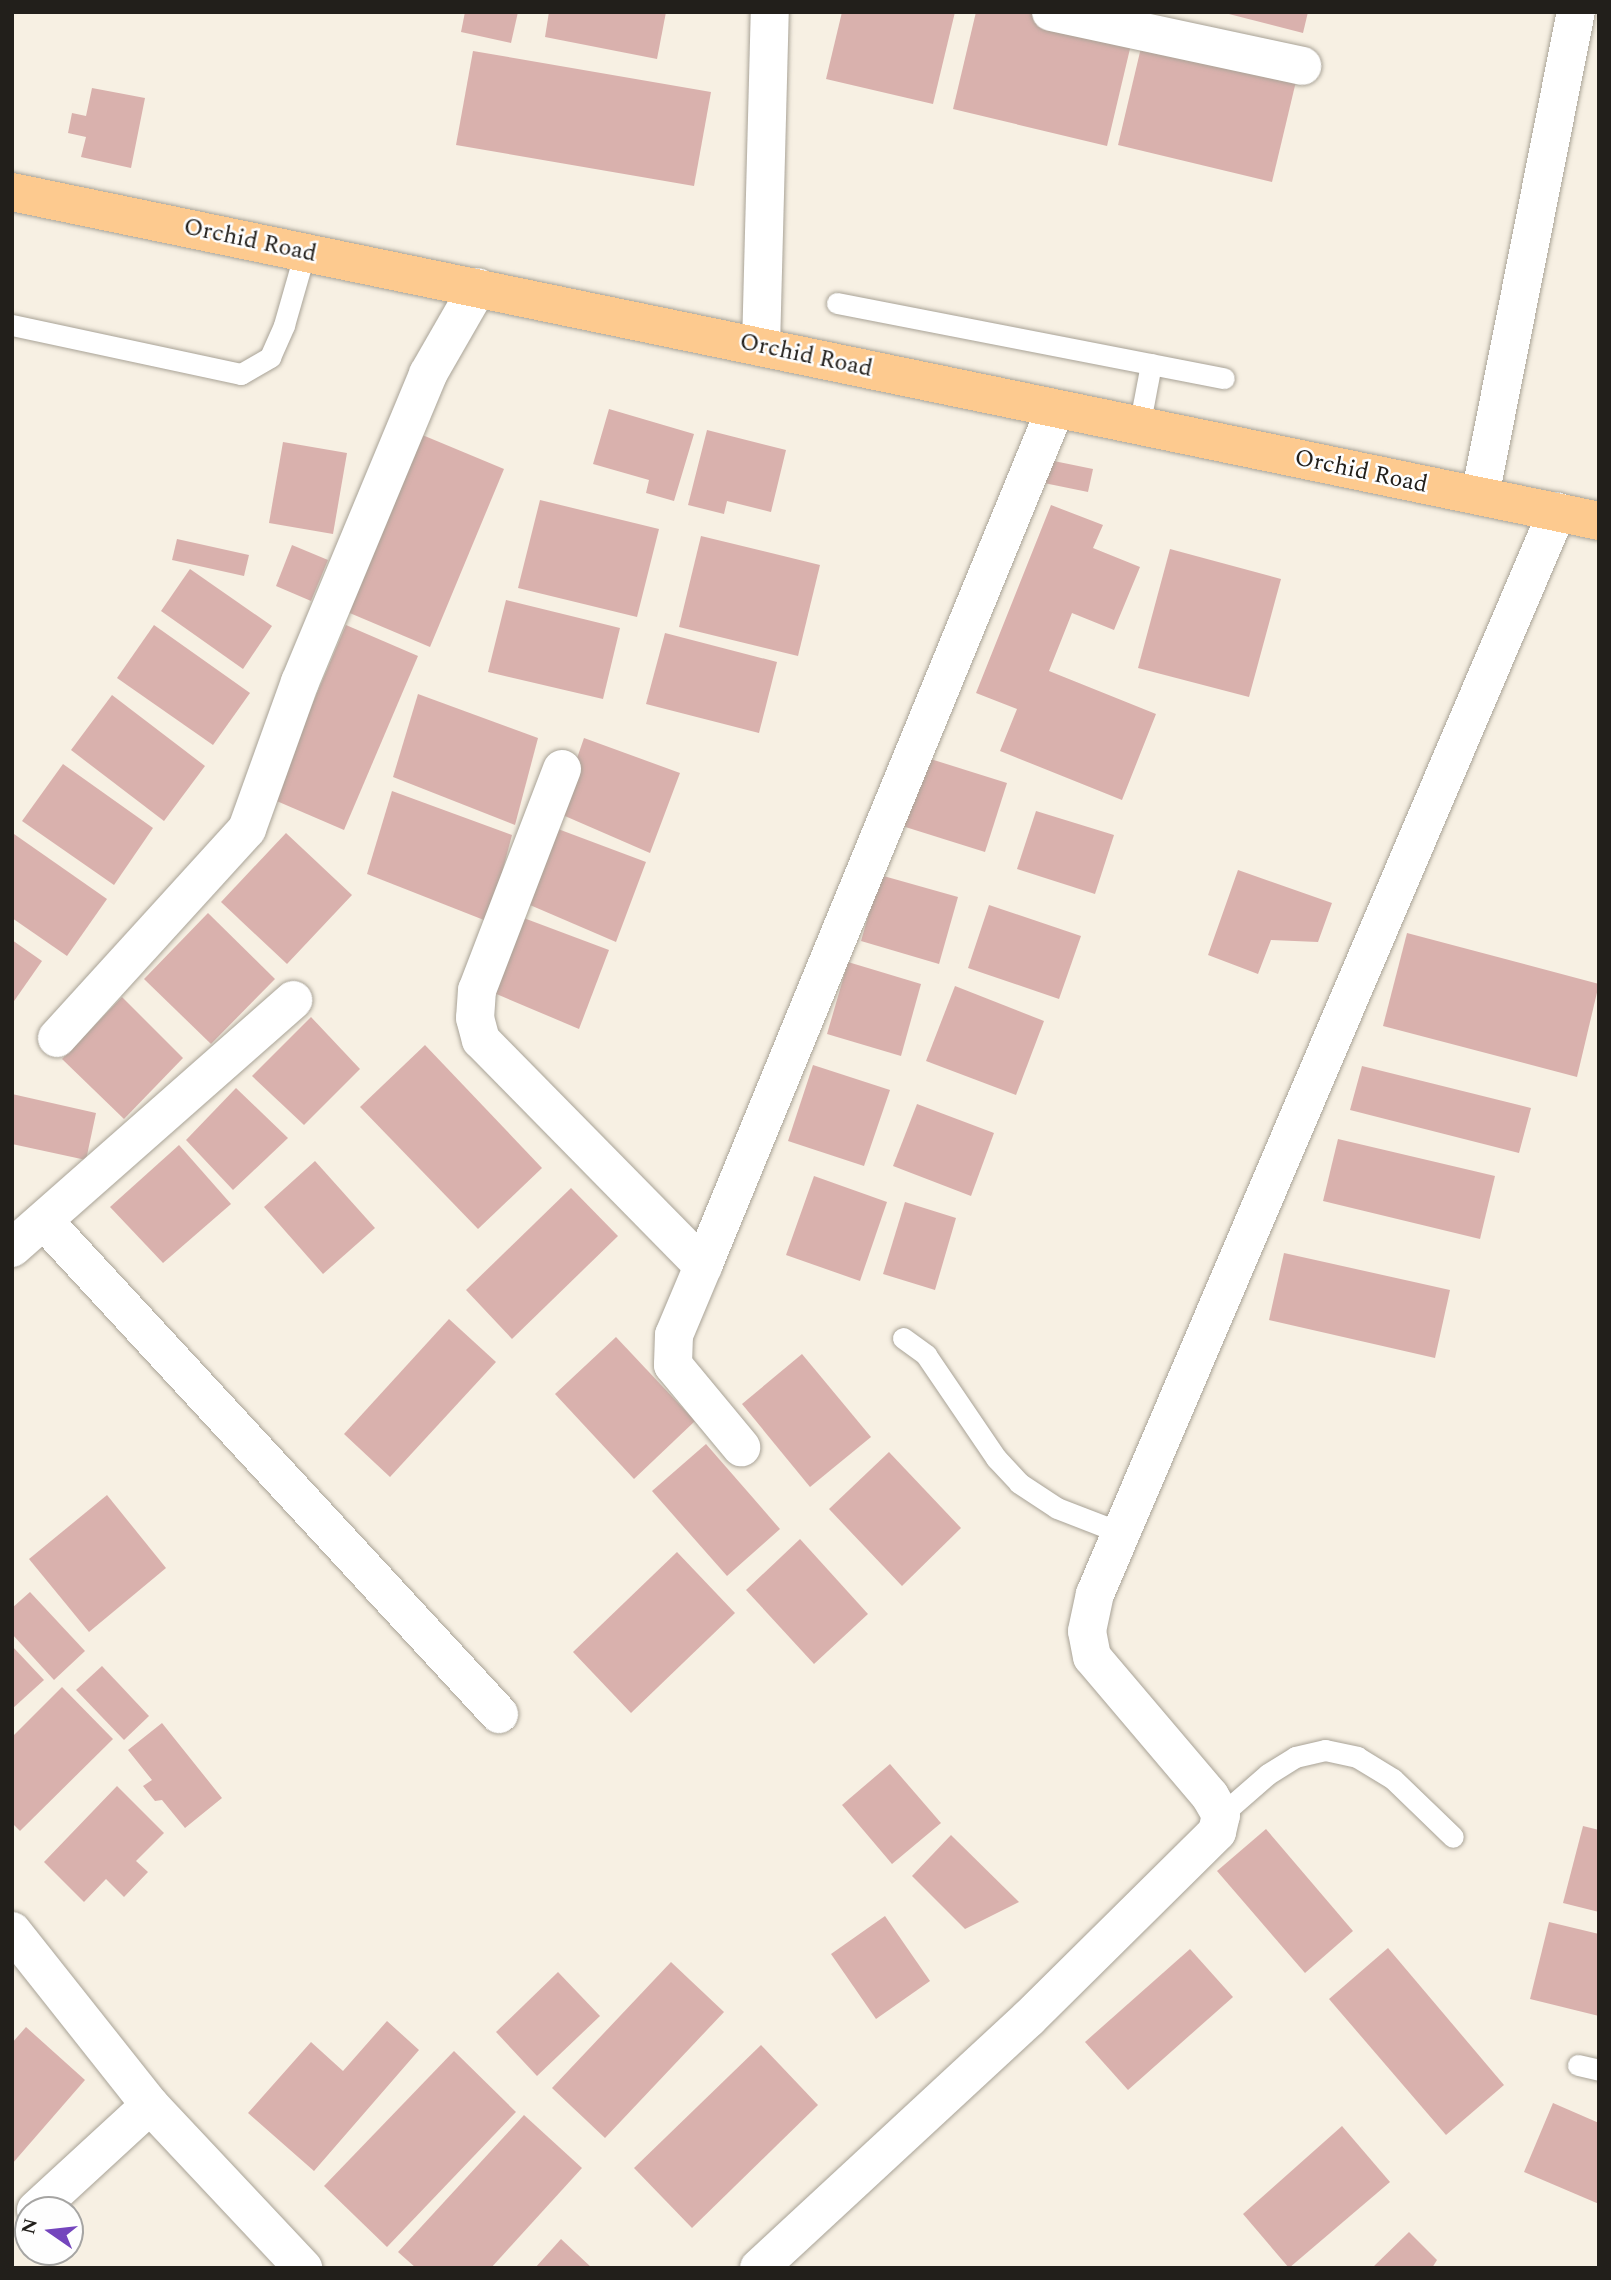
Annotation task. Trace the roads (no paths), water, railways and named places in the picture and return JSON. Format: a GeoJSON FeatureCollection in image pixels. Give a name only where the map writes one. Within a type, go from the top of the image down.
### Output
{"type":"FeatureCollection","features":[{"type":"Feature","properties":{"kind":"main road","name":"Orchid Road"},"geometry":{"type":"LineString","coordinates":[[12,192],[1599,521]]}},
{"type":"Feature","properties":{"kind":"street"},"geometry":{"type":"LineString","coordinates":[[761,346],[770,12]]}},
{"type":"Feature","properties":{"kind":"street"},"geometry":{"type":"LineString","coordinates":[[1051,12],[1303,66]]}},
{"type":"Feature","properties":{"kind":"street"},"geometry":{"type":"LineString","coordinates":[[1480,496],[1576,12]]}},
{"type":"Feature","properties":{"kind":"street"},"geometry":{"type":"LineString","coordinates":[[57,1038],[247,829],[300,682],[428,374],[478,288]]}},
{"type":"Feature","properties":{"kind":"street"},"geometry":{"type":"LineString","coordinates":[[741,1447],[673,1365],[674,1335],[1055,410]]}},
{"type":"Feature","properties":{"kind":"street"},"geometry":{"type":"LineString","coordinates":[[759,2268],[1205,1849],[1217,1832],[1221,1815],[1210,1796],[1092,1657],[1087,1631],[1095,1594],[1119,1532],[1557,512]]}},
{"type":"Feature","properties":{"kind":"street"},"geometry":{"type":"LineString","coordinates":[[562,769],[477,990],[475,1018],[481,1040],[703,1266]]}},
{"type":"Feature","properties":{"kind":"street"},"geometry":{"type":"LineString","coordinates":[[12,1248],[293,1000]]}},
{"type":"Feature","properties":{"kind":"street"},"geometry":{"type":"LineString","coordinates":[[44,1222],[499,1714]]}},
{"type":"Feature","properties":{"kind":"street"},"geometry":{"type":"LineString","coordinates":[[12,1931],[150,2105],[303,2268]]}},
{"type":"Feature","properties":{"kind":"street"},"geometry":{"type":"LineString","coordinates":[[51,2196],[150,2105]]}},
{"type":"Feature","properties":{"kind":"lane"},"geometry":{"type":"LineString","coordinates":[[12,325],[241,374],[270,357],[284,325],[305,252]]}},
{"type":"Feature","properties":{"kind":"lane"},"geometry":{"type":"LineString","coordinates":[[837,303],[1224,378]]}},
{"type":"Feature","properties":{"kind":"lane"},"geometry":{"type":"LineString","coordinates":[[1139,427],[1151,363]]}},
{"type":"Feature","properties":{"kind":"lane"},"geometry":{"type":"LineString","coordinates":[[903,1338],[926,1355],[996,1458],[1020,1483],[1057,1508],[1119,1532]]}},
{"type":"Feature","properties":{"kind":"lane"},"geometry":{"type":"LineString","coordinates":[[1221,1815],[1277,1768],[1295,1757],[1325,1750],[1357,1757],[1393,1779],[1453,1837]]}},
{"type":"Feature","properties":{"kind":"lane"},"geometry":{"type":"LineString","coordinates":[[1578,2065],[1599,2070]]}}]}
